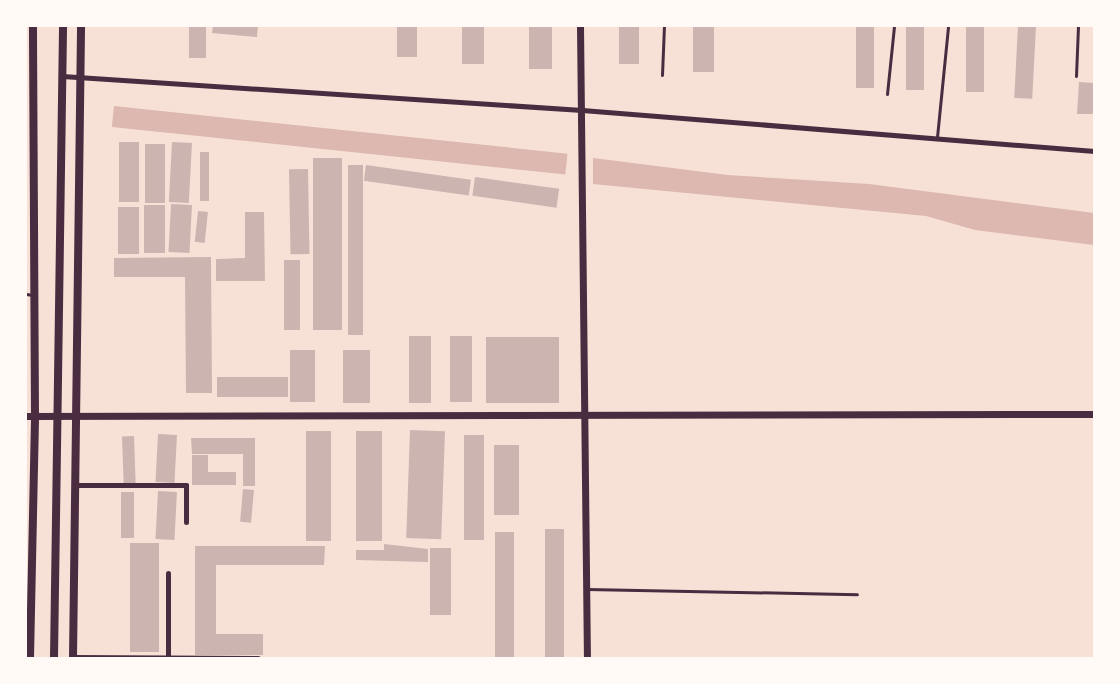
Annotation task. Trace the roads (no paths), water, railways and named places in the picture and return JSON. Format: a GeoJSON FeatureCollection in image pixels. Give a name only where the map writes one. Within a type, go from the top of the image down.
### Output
{"type":"FeatureCollection","features":[{"type":"Feature","properties":{"kind":"main road"},"geometry":{"type":"LineString","coordinates":[[30,658],[29,295],[33,26]]}},
{"type":"Feature","properties":{"kind":"main road"},"geometry":{"type":"LineString","coordinates":[[54,658],[63,26]]}},
{"type":"Feature","properties":{"kind":"main road"},"geometry":{"type":"LineString","coordinates":[[73,658],[81,26]]}},
{"type":"Feature","properties":{"kind":"street"},"geometry":{"type":"LineString","coordinates":[[580,26],[587,658]]}},
{"type":"Feature","properties":{"kind":"street"},"geometry":{"type":"LineString","coordinates":[[62,76],[582,110],[1095,151]]}},
{"type":"Feature","properties":{"kind":"street"},"geometry":{"type":"LineString","coordinates":[[30,416],[585,413],[1095,414]]}},
{"type":"Feature","properties":{"kind":"street"},"geometry":{"type":"LineString","coordinates":[[76,485],[186,485],[186,522]]}},
{"type":"Feature","properties":{"kind":"street"},"geometry":{"type":"LineString","coordinates":[[168,573],[168,658]]}},
{"type":"Feature","properties":{"kind":"street"},"geometry":{"type":"LineString","coordinates":[[73,658],[258,658]]}},
{"type":"Feature","properties":{"kind":"lane"},"geometry":{"type":"LineString","coordinates":[[662,75],[664,26]]}},
{"type":"Feature","properties":{"kind":"lane"},"geometry":{"type":"LineString","coordinates":[[887,94],[894,26]]}},
{"type":"Feature","properties":{"kind":"lane"},"geometry":{"type":"LineString","coordinates":[[937,138],[948,26]]}},
{"type":"Feature","properties":{"kind":"lane"},"geometry":{"type":"LineString","coordinates":[[1076,76],[1078,26]]}},
{"type":"Feature","properties":{"kind":"lane"},"geometry":{"type":"LineString","coordinates":[[587,589],[857,594]]}}]}
